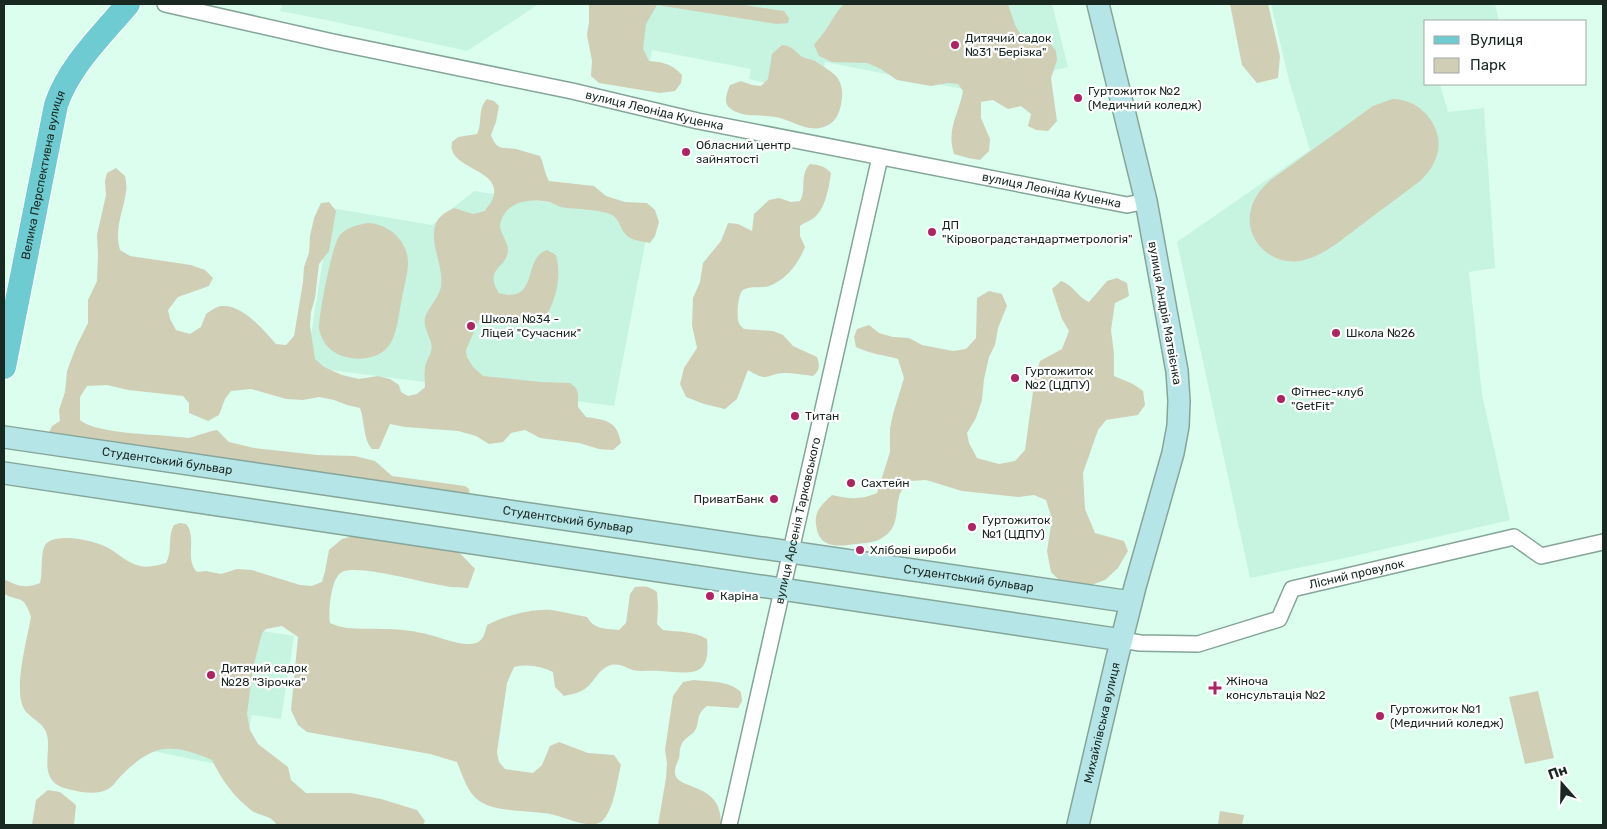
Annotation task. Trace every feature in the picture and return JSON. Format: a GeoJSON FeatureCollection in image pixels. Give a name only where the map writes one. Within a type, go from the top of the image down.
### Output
{"type":"FeatureCollection","features":[{"type":"Feature","properties":{"kind":"main road","name":"Велика Перспективна вулиця"},"geometry":{"type":"LineString","coordinates":[[4,367],[58,99],[68,77],[128,4]]}},
{"type":"Feature","properties":{"kind":"street","name":"вулиця Леоніда Куценка"},"geometry":{"type":"LineString","coordinates":[[165,4],[333,42],[572,91],[698,121],[1127,205],[1146,201]]}},
{"type":"Feature","properties":{"kind":"street","name":"вулиця Андрія Матвієнка"},"geometry":{"type":"LineString","coordinates":[[1098,4],[1146,201],[1177,371],[1179,401],[1178,426],[1173,453],[1127,621]]}},
{"type":"Feature","properties":{"kind":"street","name":"вулиця Арсенія Тарковського"},"geometry":{"type":"LineString","coordinates":[[729,825],[880,157]]}},
{"type":"Feature","properties":{"kind":"street","name":"Студентський бульвар"},"geometry":{"type":"LineString","coordinates":[[4,437],[792,552],[1127,621]]}},
{"type":"Feature","properties":{"kind":"street"},"geometry":{"type":"LineString","coordinates":[[4,473],[783,589],[1127,621]]}},
{"type":"Feature","properties":{"kind":"street","name":"Лісний провулок"},"geometry":{"type":"LineString","coordinates":[[1127,621],[1140,643],[1198,644],[1279,619],[1292,588],[1514,536],[1541,556],[1603,542]]}},
{"type":"Feature","properties":{"kind":"street","name":"Михайлівська вулиця"},"geometry":{"type":"LineString","coordinates":[[1078,825],[1127,621]]}},
{"type":"Feature","properties":{"kind":"shaded area"},"geometry":{"type":"Polygon","coordinates":[[[282,4],[539,4],[467,51],[280,11],[282,4]]]}},
{"type":"Feature","properties":{"kind":"shaded area"},"geometry":{"type":"Polygon","coordinates":[[[606,4],[1052,4],[1068,67],[973,91],[825,62],[816,107],[770,84],[749,79],[751,69],[652,50],[650,61],[596,50],[606,4]]]}},
{"type":"Feature","properties":{"kind":"shaded area","name":"Школа №26"},"geometry":{"type":"Polygon","coordinates":[[[1271,4],[1495,4],[1499,20],[1424,20],[1424,85],[1440,85],[1448,112],[1484,108],[1495,268],[1469,272],[1482,394],[1510,520],[1250,578],[1177,242],[1310,150],[1289,80],[1271,4]]]}},
{"type":"Feature","properties":{"kind":"shaded area","name":"Школа №34 - Ліцей \"Сучасник\""},"geometry":{"type":"Polygon","coordinates":[[[474,191],[650,218],[614,406],[306,367],[331,208],[432,225],[474,191]]]}},
{"type":"Feature","properties":{"kind":"shaded area","name":"Дитячий садок №28 \"Зірочка\""},"geometry":{"type":"Polygon","coordinates":[[[145,613],[294,636],[281,719],[252,715],[240,769],[123,745],[145,613]]]}},
{"type":"Feature","properties":{"kind":"green space"},"geometry":{"type":"Polygon","coordinates":[[[589,4],[737,4],[784,11],[789,18],[788,23],[777,24],[657,5],[646,24],[643,49],[649,61],[667,64],[675,68],[682,75],[681,83],[675,91],[660,93],[599,83],[591,76],[592,61],[587,35],[589,4]]]}},
{"type":"Feature","properties":{"kind":"green space","name":"Дитячий садок №31 \"Берізка\""},"geometry":{"type":"Polygon","coordinates":[[[844,4],[1008,4],[1015,25],[1022,37],[1050,43],[1056,51],[1057,60],[1051,78],[1057,121],[1048,131],[1036,130],[1028,126],[1031,114],[1021,106],[1008,109],[993,100],[981,102],[981,118],[990,139],[989,151],[980,160],[954,154],[951,137],[952,129],[963,91],[958,84],[948,83],[931,86],[897,80],[881,69],[867,63],[832,62],[819,56],[814,45],[844,4]]]}},
{"type":"Feature","properties":{"kind":"green space"},"geometry":{"type":"Polygon","coordinates":[[[1230,4],[1268,4],[1280,56],[1278,78],[1257,83],[1242,65],[1230,4]]]}},
{"type":"Feature","properties":{"kind":"green space"},"geometry":{"type":"Polygon","coordinates":[[[782,45],[791,47],[803,57],[815,61],[838,79],[842,92],[841,106],[837,116],[830,124],[823,127],[809,128],[775,117],[741,114],[728,107],[726,98],[730,85],[741,81],[761,86],[768,79],[772,54],[782,45]]]}},
{"type":"Feature","properties":{"kind":"green space"},"geometry":{"type":"Polygon","coordinates":[[[487,99],[494,101],[499,106],[491,135],[495,144],[540,156],[549,181],[594,186],[606,196],[625,202],[647,203],[655,210],[659,222],[655,236],[650,243],[635,240],[625,234],[614,216],[608,213],[565,208],[549,202],[535,200],[514,205],[504,214],[500,225],[508,250],[507,256],[495,273],[495,285],[499,293],[510,295],[524,289],[535,260],[541,253],[547,250],[556,255],[558,263],[558,280],[555,296],[545,319],[532,324],[492,317],[479,320],[466,350],[467,357],[473,367],[483,376],[570,383],[576,388],[578,407],[586,417],[610,423],[617,430],[621,443],[613,450],[540,438],[525,430],[511,433],[503,442],[489,444],[476,436],[458,431],[390,424],[379,449],[372,449],[367,440],[360,408],[319,397],[303,400],[286,399],[251,389],[231,391],[225,399],[219,415],[208,421],[189,413],[189,403],[183,396],[128,390],[107,385],[87,386],[80,397],[80,420],[101,429],[188,438],[217,430],[229,442],[254,448],[317,455],[355,456],[375,461],[392,476],[465,486],[469,489],[470,495],[49,433],[52,426],[60,421],[59,410],[65,392],[67,371],[88,323],[88,300],[97,281],[97,235],[106,195],[105,181],[107,173],[116,168],[125,176],[126,186],[125,200],[118,228],[120,250],[130,256],[191,265],[205,270],[213,278],[209,286],[178,297],[168,310],[176,330],[190,334],[201,327],[206,314],[221,306],[229,306],[252,319],[276,344],[286,345],[294,336],[304,267],[309,253],[314,218],[321,203],[329,202],[336,211],[329,251],[319,264],[315,298],[311,312],[310,326],[315,359],[324,367],[342,375],[359,379],[378,376],[390,379],[399,385],[401,392],[408,396],[417,394],[425,387],[425,368],[432,346],[426,330],[425,317],[441,287],[441,271],[434,241],[436,223],[440,217],[454,208],[473,214],[485,211],[493,198],[494,189],[486,176],[462,162],[452,150],[452,142],[458,137],[477,134],[482,107],[487,99]]]}},
{"type":"Feature","properties":{"kind":"green space"},"geometry":{"type":"Polygon","coordinates":[[[1392,99],[1405,101],[1417,106],[1431,120],[1436,129],[1438,138],[1437,156],[1427,173],[1420,181],[1332,247],[1318,255],[1293,262],[1274,257],[1265,251],[1258,244],[1250,225],[1251,209],[1261,190],[1272,179],[1373,106],[1392,99]]]}},
{"type":"Feature","properties":{"kind":"green space"},"geometry":{"type":"Polygon","coordinates":[[[810,164],[822,166],[831,173],[823,206],[817,215],[800,226],[800,236],[805,247],[795,265],[781,280],[766,287],[749,288],[741,292],[738,320],[744,329],[773,331],[783,335],[793,346],[817,357],[819,365],[817,372],[813,376],[785,373],[764,377],[748,370],[737,399],[725,409],[686,397],[680,384],[684,368],[697,348],[692,325],[693,298],[700,282],[703,263],[721,241],[728,223],[738,224],[752,231],[754,214],[769,200],[779,198],[791,202],[800,201],[805,173],[810,164]]]}},
{"type":"Feature","properties":{"kind":"green space"},"geometry":{"type":"Polygon","coordinates":[[[368,223],[384,227],[397,236],[405,249],[408,265],[393,339],[380,354],[357,359],[341,356],[329,348],[319,328],[326,280],[337,241],[346,230],[368,223]]]}},
{"type":"Feature","properties":{"kind":"green space"},"geometry":{"type":"Polygon","coordinates":[[[1117,278],[1127,283],[1129,296],[1115,303],[1111,330],[1114,376],[1133,384],[1143,391],[1145,405],[1138,415],[1106,420],[1098,430],[1083,473],[1085,509],[1095,533],[1124,541],[1128,551],[1118,568],[1105,580],[1091,585],[1062,583],[1051,572],[1047,551],[1052,519],[1046,500],[1034,495],[1019,497],[962,491],[926,480],[910,481],[900,495],[893,526],[884,537],[870,542],[842,546],[829,544],[820,538],[817,532],[816,515],[822,504],[832,495],[855,498],[877,493],[890,452],[890,428],[904,378],[898,359],[856,347],[854,337],[857,329],[869,325],[879,333],[893,337],[909,338],[922,345],[953,351],[966,349],[976,338],[977,298],[989,291],[1002,294],[1007,306],[998,328],[995,345],[989,357],[982,400],[976,418],[967,433],[969,443],[977,458],[999,464],[1015,461],[1025,450],[1035,377],[1040,361],[1062,349],[1069,331],[1062,319],[1052,289],[1061,281],[1069,285],[1089,302],[1107,281],[1117,278]]]}},
{"type":"Feature","properties":{"kind":"green space"},"geometry":{"type":"Polygon","coordinates":[[[186,524],[190,530],[192,563],[197,572],[206,571],[221,574],[237,569],[252,570],[300,585],[312,586],[322,582],[329,550],[342,539],[358,535],[456,549],[475,569],[468,588],[448,587],[362,570],[342,572],[338,575],[333,587],[329,611],[330,623],[336,626],[407,630],[459,643],[471,644],[481,640],[487,625],[519,613],[552,610],[587,617],[597,626],[619,630],[626,623],[630,594],[635,587],[644,587],[657,592],[657,624],[663,630],[691,633],[707,639],[706,661],[696,671],[689,672],[636,671],[620,665],[611,665],[603,669],[584,690],[564,696],[555,687],[553,672],[534,666],[514,667],[507,683],[497,752],[499,762],[505,769],[533,773],[542,765],[550,746],[559,742],[588,753],[614,755],[621,765],[614,795],[609,811],[601,822],[596,824],[584,824],[546,813],[508,810],[483,803],[473,796],[457,762],[430,754],[307,732],[298,725],[291,710],[298,637],[282,626],[266,629],[262,633],[253,668],[247,714],[250,730],[258,744],[288,767],[291,780],[306,793],[351,793],[381,799],[417,810],[425,821],[423,825],[277,825],[268,817],[251,810],[233,793],[212,760],[195,753],[177,749],[159,750],[147,755],[106,790],[86,793],[61,787],[49,775],[47,763],[48,738],[46,732],[25,710],[21,698],[22,663],[31,617],[24,602],[4,594],[4,579],[21,586],[40,583],[45,545],[50,541],[67,538],[104,546],[124,559],[140,566],[166,563],[172,530],[174,525],[186,524]]]}},
{"type":"Feature","properties":{"kind":"green space"},"geometry":{"type":"Polygon","coordinates":[[[693,680],[724,683],[741,692],[742,701],[738,708],[707,706],[700,713],[696,729],[682,744],[675,769],[677,779],[708,794],[715,801],[720,811],[721,825],[658,825],[666,778],[667,763],[665,750],[673,696],[683,682],[693,680]]]}},
{"type":"Feature","properties":{"kind":"green space"},"geometry":{"type":"Polygon","coordinates":[[[1538,691],[1554,758],[1525,764],[1509,697],[1538,691]]]}},
{"type":"Feature","properties":{"kind":"green space"},"geometry":{"type":"Polygon","coordinates":[[[48,790],[60,792],[76,805],[74,825],[32,825],[36,800],[48,790]]]}},
{"type":"Feature","properties":{"kind":"green space"},"geometry":{"type":"Polygon","coordinates":[[[1220,811],[1244,815],[1242,825],[1218,825],[1220,811]]]}},
{"type":"Feature","properties":{"kind":"place","name":"Дитячий садок №31 \"Берізка\""},"geometry":{"type":"Point","coordinates":[955,45]}},
{"type":"Feature","properties":{"kind":"place","name":"Гуртожиток №2 (Медичний коледж)"},"geometry":{"type":"Point","coordinates":[1078,98]}},
{"type":"Feature","properties":{"kind":"place","name":"Обласний центр зайнятості"},"geometry":{"type":"Point","coordinates":[686,152]}},
{"type":"Feature","properties":{"kind":"place","name":"ДП \"Кіровоградстандартметрологія\""},"geometry":{"type":"Point","coordinates":[932,232]}},
{"type":"Feature","properties":{"kind":"place","name":"Школа №34 - Ліцей \"Сучасник\""},"geometry":{"type":"Point","coordinates":[471,326]}},
{"type":"Feature","properties":{"kind":"place","name":"Школа №26"},"geometry":{"type":"Point","coordinates":[1336,333]}},
{"type":"Feature","properties":{"kind":"place","name":"Гуртожиток №2 (ЦДПУ)"},"geometry":{"type":"Point","coordinates":[1015,378]}},
{"type":"Feature","properties":{"kind":"place","name":"Фітнес-клуб \"GetFit\""},"geometry":{"type":"Point","coordinates":[1281,399]}},
{"type":"Feature","properties":{"kind":"place","name":"Титан"},"geometry":{"type":"Point","coordinates":[795,416]}},
{"type":"Feature","properties":{"kind":"place","name":"Сахтейн"},"geometry":{"type":"Point","coordinates":[851,483]}},
{"type":"Feature","properties":{"kind":"place","name":"ПриватБанк"},"geometry":{"type":"Point","coordinates":[774,499]}},
{"type":"Feature","properties":{"kind":"place","name":"Гуртожиток №1 (ЦДПУ)"},"geometry":{"type":"Point","coordinates":[972,527]}},
{"type":"Feature","properties":{"kind":"place","name":"Хлібові вироби"},"geometry":{"type":"Point","coordinates":[860,550]}},
{"type":"Feature","properties":{"kind":"place","name":"Каріна"},"geometry":{"type":"Point","coordinates":[710,596]}},
{"type":"Feature","properties":{"kind":"place","name":"Дитячий садок №28 \"Зірочка\""},"geometry":{"type":"Point","coordinates":[211,675]}},
{"type":"Feature","properties":{"kind":"place","name":"Жіноча консультація №2"},"geometry":{"type":"Point","coordinates":[1215,688]}},
{"type":"Feature","properties":{"kind":"place","name":"Гуртожиток №1 (Медичний коледж)"},"geometry":{"type":"Point","coordinates":[1380,716]}}]}
